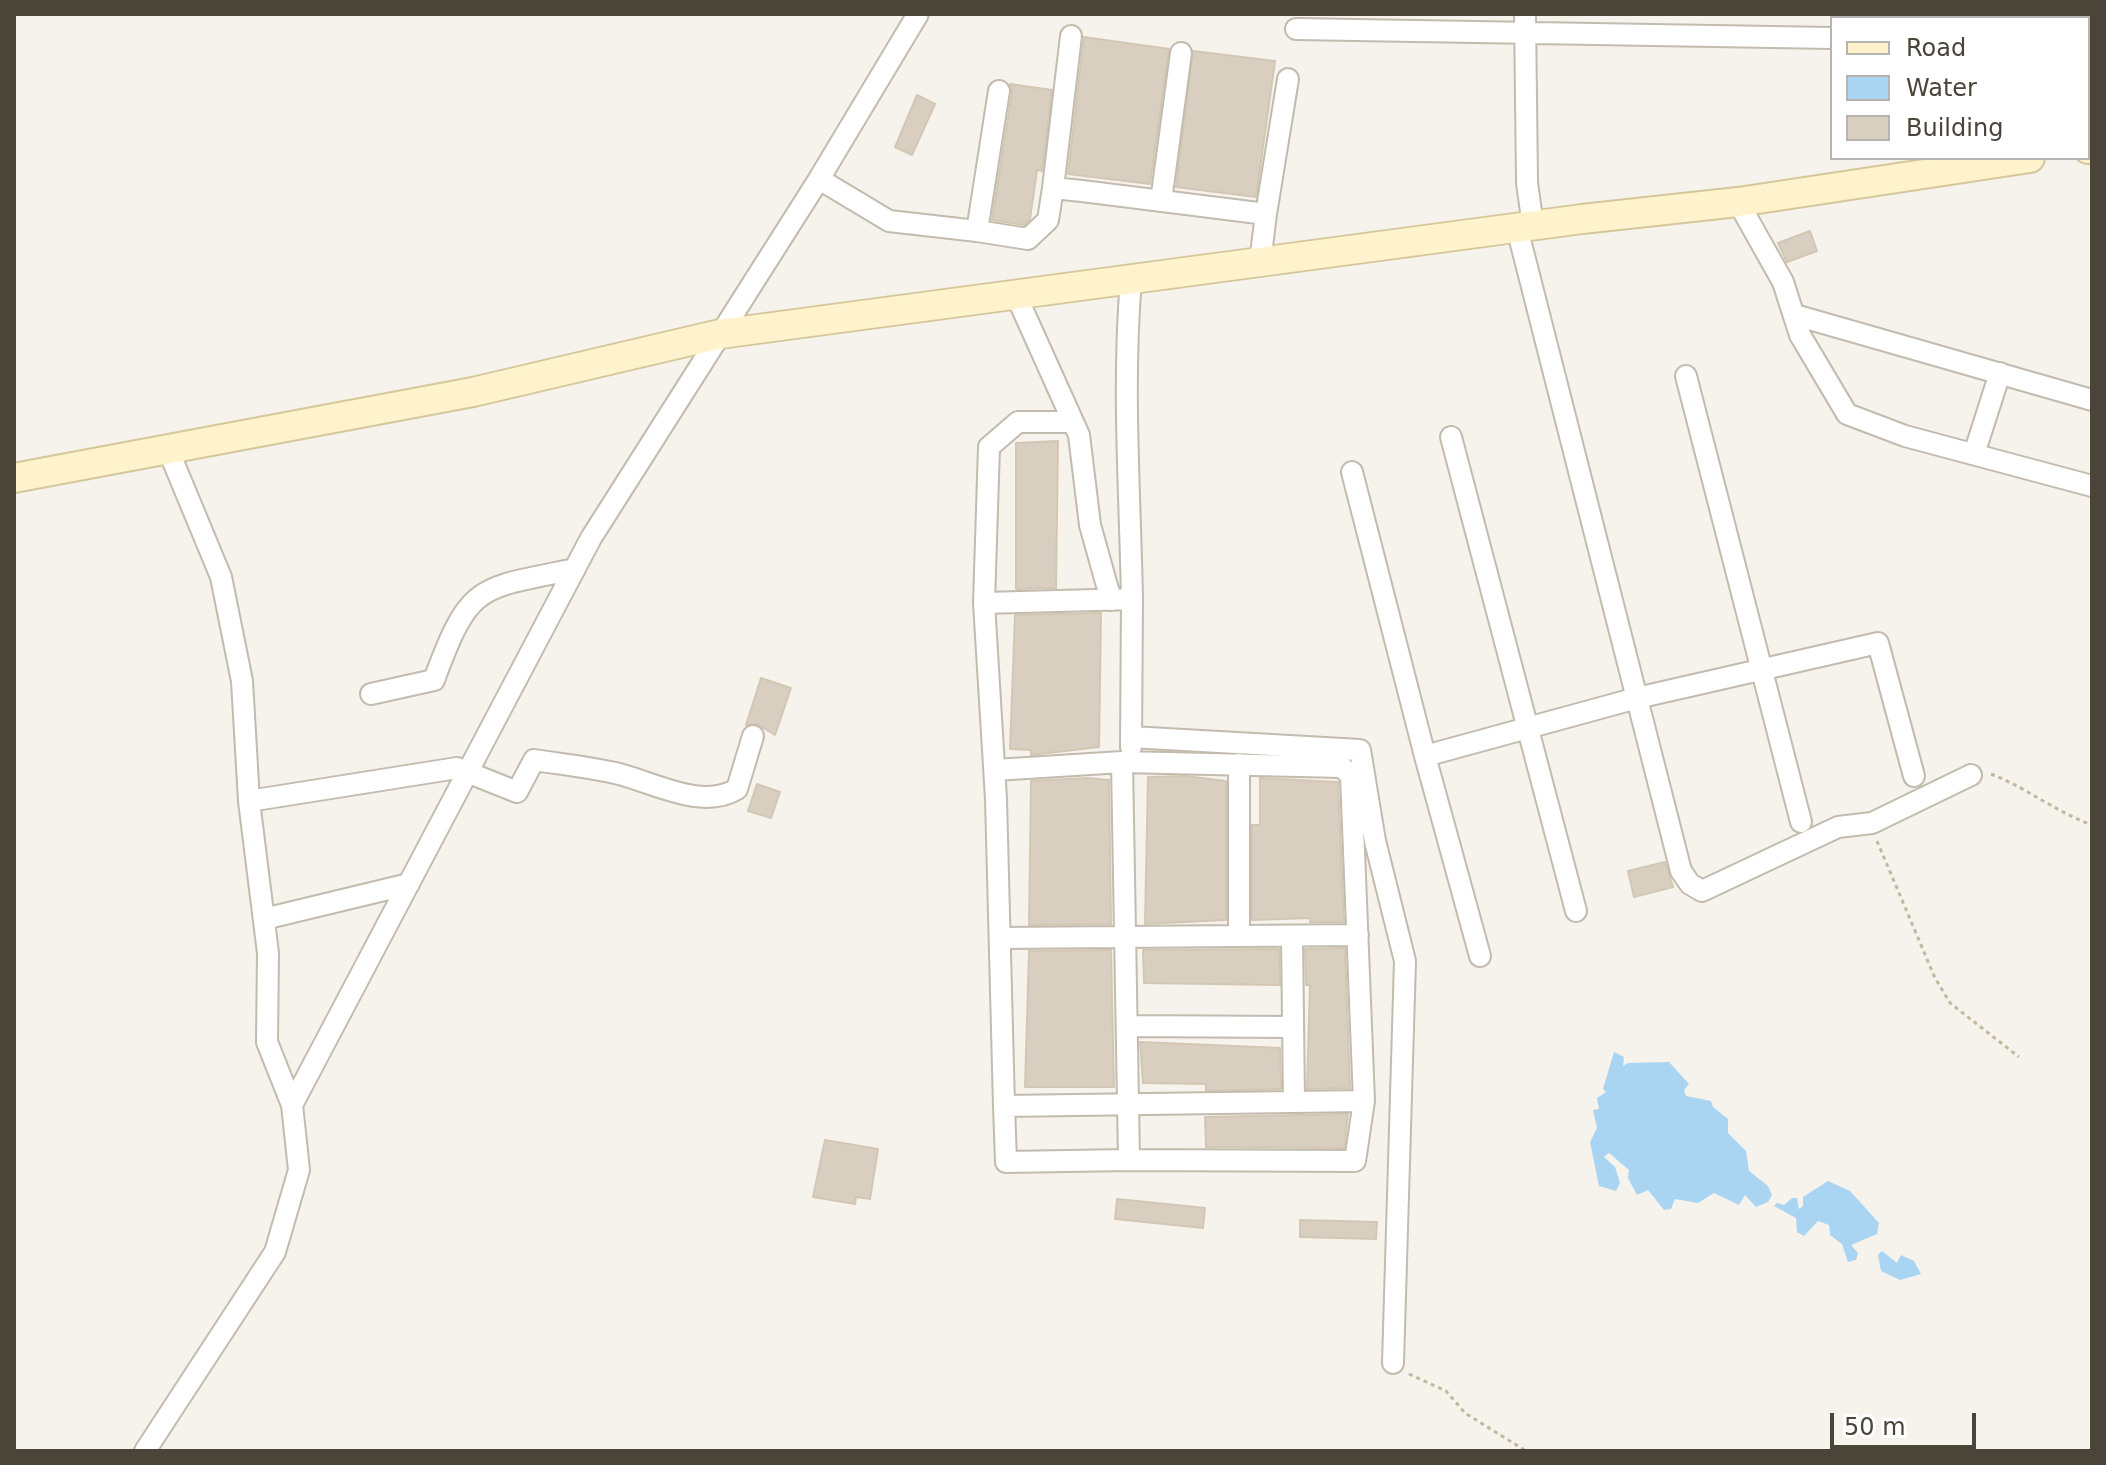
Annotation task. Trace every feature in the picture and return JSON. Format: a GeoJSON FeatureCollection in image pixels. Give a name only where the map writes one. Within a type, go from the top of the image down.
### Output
{"type":"FeatureCollection","features":[{"type":"Feature","properties":{"kind":"main road"},"geometry":{"type":"LineString","coordinates":[[14,478],[473,392],[720,334],[1525,227],[1738,202],[1936,165],[2003,160]]}},
{"type":"Feature","properties":{"kind":"street"},"geometry":{"type":"LineString","coordinates":[[292,1105],[575,569],[819,179],[918,14]]}},
{"type":"Feature","properties":{"kind":"street"},"geometry":{"type":"LineString","coordinates":[[1525,14],[1525,227],[1681,871],[1690,884],[1702,891],[1838,827],[1872,823],[1971,775]]}},
{"type":"Feature","properties":{"kind":"street"},"geometry":{"type":"LineString","coordinates":[[1296,29],[1830,38]]}},
{"type":"Feature","properties":{"kind":"street"},"geometry":{"type":"LineString","coordinates":[[819,179],[889,221],[1028,239],[1048,220],[1071,36]]}},
{"type":"Feature","properties":{"kind":"street"},"geometry":{"type":"LineString","coordinates":[[1161,201],[1181,53]]}},
{"type":"Feature","properties":{"kind":"street"},"geometry":{"type":"LineString","coordinates":[[1260,262],[1288,79]]}},
{"type":"Feature","properties":{"kind":"street"},"geometry":{"type":"LineString","coordinates":[[977,231],[999,91]]}},
{"type":"Feature","properties":{"kind":"street"},"geometry":{"type":"LineString","coordinates":[[1053,188],[1266,214]]}},
{"type":"Feature","properties":{"kind":"street"},"geometry":{"type":"LineString","coordinates":[[1738,202],[1783,282],[1800,335],[1847,414],[1905,436],[2092,486]]}},
{"type":"Feature","properties":{"kind":"street"},"geometry":{"type":"LineString","coordinates":[[1129,1160],[1125,935],[1126,762],[1131,737],[1121,600],[1126,466],[1126,331],[1131,280]]}},
{"type":"Feature","properties":{"kind":"street"},"geometry":{"type":"LineString","coordinates":[[1016,295],[1079,435],[1090,525],[1121,600]]}},
{"type":"Feature","properties":{"kind":"street"},"geometry":{"type":"LineString","coordinates":[[1795,315],[2092,400]]}},
{"type":"Feature","properties":{"kind":"street"},"geometry":{"type":"LineString","coordinates":[[1974,454],[2000,373]]}},
{"type":"Feature","properties":{"kind":"street"},"geometry":{"type":"LineString","coordinates":[[1686,376],[1759,670],[1801,822]]}},
{"type":"Feature","properties":{"kind":"street"},"geometry":{"type":"LineString","coordinates":[[995,770],[1126,762],[1342,767],[1351,776],[1364,1101],[1355,1161],[1006,1162],[995,770],[984,603],[989,447],[1018,422],[1073,422]]}},
{"type":"Feature","properties":{"kind":"street"},"geometry":{"type":"LineString","coordinates":[[1451,437],[1576,911]]}},
{"type":"Feature","properties":{"kind":"street"},"geometry":{"type":"LineString","coordinates":[[145,1451],[275,1252],[299,1170],[292,1105],[267,1042],[268,953],[249,801],[242,681],[221,577],[167,447]]}},
{"type":"Feature","properties":{"kind":"street"},"geometry":{"type":"LineString","coordinates":[[1352,472],[1480,956]]}},
{"type":"Feature","properties":{"kind":"street"},"geometry":{"type":"LineString","coordinates":[[371,694],[434,680],[450,638],[469,605],[490,586],[575,569]]}},
{"type":"Feature","properties":{"kind":"street"},"geometry":{"type":"LineString","coordinates":[[984,603],[1121,600]]}},
{"type":"Feature","properties":{"kind":"street"},"geometry":{"type":"LineString","coordinates":[[1425,756],[1637,698],[1878,643],[1914,776]]}},
{"type":"Feature","properties":{"kind":"street"},"geometry":{"type":"LineString","coordinates":[[249,801],[457,768],[517,792],[534,760],[616,773],[703,797],[727,795],[737,789],[753,736]]}},
{"type":"Feature","properties":{"kind":"street"},"geometry":{"type":"LineString","coordinates":[[1131,737],[1360,750],[1375,841],[1405,961],[1393,1363]]}},
{"type":"Feature","properties":{"kind":"street"},"geometry":{"type":"LineString","coordinates":[[1239,764],[1239,936]]}},
{"type":"Feature","properties":{"kind":"street"},"geometry":{"type":"LineString","coordinates":[[264,919],[409,884]]}},
{"type":"Feature","properties":{"kind":"street"},"geometry":{"type":"LineString","coordinates":[[1001,938],[1358,935]]}},
{"type":"Feature","properties":{"kind":"street"},"geometry":{"type":"LineString","coordinates":[[1292,936],[1294,1102]]}},
{"type":"Feature","properties":{"kind":"street"},"geometry":{"type":"LineString","coordinates":[[1127,1026],[1293,1027]]}},
{"type":"Feature","properties":{"kind":"street"},"geometry":{"type":"LineString","coordinates":[[1004,1106],[1364,1101]]}},
{"type":"Feature","properties":{"kind":"path"},"geometry":{"type":"LineString","coordinates":[[1971,775],[1991,774],[2022,786],[2072,818],[2092,825]]}},
{"type":"Feature","properties":{"kind":"path"},"geometry":{"type":"LineString","coordinates":[[1854,826],[1877,842],[1935,978],[1950,1003],[2019,1057]]}},
{"type":"Feature","properties":{"kind":"path"},"geometry":{"type":"LineString","coordinates":[[1393,1363],[1446,1391],[1465,1413],[1526,1451]]}},
{"type":"Feature","properties":{"kind":"water"},"geometry":{"type":"Polygon","coordinates":[[[1614,1052],[1624,1057],[1623,1066],[1628,1063],[1669,1062],[1689,1084],[1684,1090],[1686,1096],[1711,1101],[1713,1107],[1728,1119],[1728,1133],[1746,1151],[1749,1171],[1768,1186],[1772,1195],[1768,1202],[1756,1207],[1745,1195],[1739,1205],[1714,1193],[1698,1203],[1675,1199],[1671,1209],[1664,1210],[1648,1190],[1637,1195],[1628,1178],[1629,1170],[1609,1153],[1604,1157],[1615,1167],[1620,1183],[1616,1191],[1599,1186],[1590,1142],[1597,1128],[1593,1110],[1599,1109],[1597,1098],[1606,1092],[1603,1089],[1614,1052]]]}},
{"type":"Feature","properties":{"kind":"water"},"geometry":{"type":"Polygon","coordinates":[[[1828,1181],[1850,1191],[1879,1223],[1877,1234],[1851,1245],[1858,1253],[1856,1260],[1848,1262],[1842,1244],[1830,1235],[1829,1225],[1818,1221],[1804,1236],[1797,1232],[1796,1218],[1774,1206],[1797,1198],[1799,1209],[1803,1206],[1803,1197],[1828,1181]]]}},
{"type":"Feature","properties":{"kind":"water"},"geometry":{"type":"Polygon","coordinates":[[[1882,1251],[1897,1263],[1901,1255],[1914,1261],[1921,1274],[1900,1280],[1881,1271],[1878,1255],[1882,1251]]]}},
{"type":"Feature","properties":{"kind":"building"},"geometry":{"type":"Polygon","coordinates":[[[1084,37],[1169,49],[1150,184],[1068,174],[1084,37]]]}},
{"type":"Feature","properties":{"kind":"building"},"geometry":{"type":"Polygon","coordinates":[[[1193,51],[1275,61],[1256,197],[1176,187],[1193,51]]]}},
{"type":"Feature","properties":{"kind":"building"},"geometry":{"type":"Polygon","coordinates":[[[1010,84],[1052,90],[1042,171],[1037,170],[1030,219],[1024,225],[992,220],[1012,93],[1010,84]]]}},
{"type":"Feature","properties":{"kind":"building"},"geometry":{"type":"Polygon","coordinates":[[[917,95],[935,104],[912,155],[895,147],[917,95]]]}},
{"type":"Feature","properties":{"kind":"building"},"geometry":{"type":"Polygon","coordinates":[[[1810,231],[1817,251],[1787,262],[1778,243],[1810,231]]]}},
{"type":"Feature","properties":{"kind":"building"},"geometry":{"type":"Polygon","coordinates":[[[1058,441],[1056,588],[1016,589],[1016,443],[1058,441]]]}},
{"type":"Feature","properties":{"kind":"building"},"geometry":{"type":"Polygon","coordinates":[[[1101,613],[1099,747],[1031,755],[1031,750],[1010,749],[1015,615],[1101,613]]]}},
{"type":"Feature","properties":{"kind":"building"},"geometry":{"type":"Polygon","coordinates":[[[761,678],[791,688],[775,735],[757,724],[746,725],[761,678]]]}},
{"type":"Feature","properties":{"kind":"building"},"geometry":{"type":"Polygon","coordinates":[[[1185,776],[1226,781],[1226,920],[1145,924],[1148,777],[1185,776]]]}},
{"type":"Feature","properties":{"kind":"building"},"geometry":{"type":"Polygon","coordinates":[[[1260,778],[1338,782],[1344,922],[1310,922],[1310,918],[1252,920],[1252,825],[1260,825],[1260,778]]]}},
{"type":"Feature","properties":{"kind":"building"},"geometry":{"type":"Polygon","coordinates":[[[1109,780],[1111,924],[1029,925],[1031,781],[1109,780]]]}},
{"type":"Feature","properties":{"kind":"building"},"geometry":{"type":"Polygon","coordinates":[[[757,784],[780,792],[771,818],[748,811],[757,784]]]}},
{"type":"Feature","properties":{"kind":"building"},"geometry":{"type":"Polygon","coordinates":[[[1665,862],[1673,887],[1634,897],[1628,871],[1665,862]]]}},
{"type":"Feature","properties":{"kind":"building"},"geometry":{"type":"Polygon","coordinates":[[[1345,948],[1350,1088],[1307,1089],[1310,985],[1306,985],[1305,949],[1345,948]]]}},
{"type":"Feature","properties":{"kind":"building"},"geometry":{"type":"Polygon","coordinates":[[[1279,949],[1280,985],[1144,983],[1143,950],[1279,949]]]}},
{"type":"Feature","properties":{"kind":"building"},"geometry":{"type":"Polygon","coordinates":[[[1111,950],[1114,1087],[1025,1087],[1029,951],[1111,950]]]}},
{"type":"Feature","properties":{"kind":"building"},"geometry":{"type":"Polygon","coordinates":[[[1140,1042],[1280,1048],[1281,1089],[1206,1091],[1206,1084],[1143,1083],[1140,1042]]]}},
{"type":"Feature","properties":{"kind":"building"},"geometry":{"type":"Polygon","coordinates":[[[1348,1114],[1344,1148],[1206,1147],[1205,1117],[1348,1114]]]}},
{"type":"Feature","properties":{"kind":"building"},"geometry":{"type":"Polygon","coordinates":[[[825,1140],[878,1149],[870,1199],[856,1197],[855,1204],[813,1197],[825,1140]]]}},
{"type":"Feature","properties":{"kind":"building"},"geometry":{"type":"Polygon","coordinates":[[[1117,1199],[1205,1208],[1203,1228],[1115,1219],[1117,1199]]]}},
{"type":"Feature","properties":{"kind":"building"},"geometry":{"type":"Polygon","coordinates":[[[1300,1220],[1377,1222],[1376,1239],[1300,1237],[1300,1220]]]}}]}
